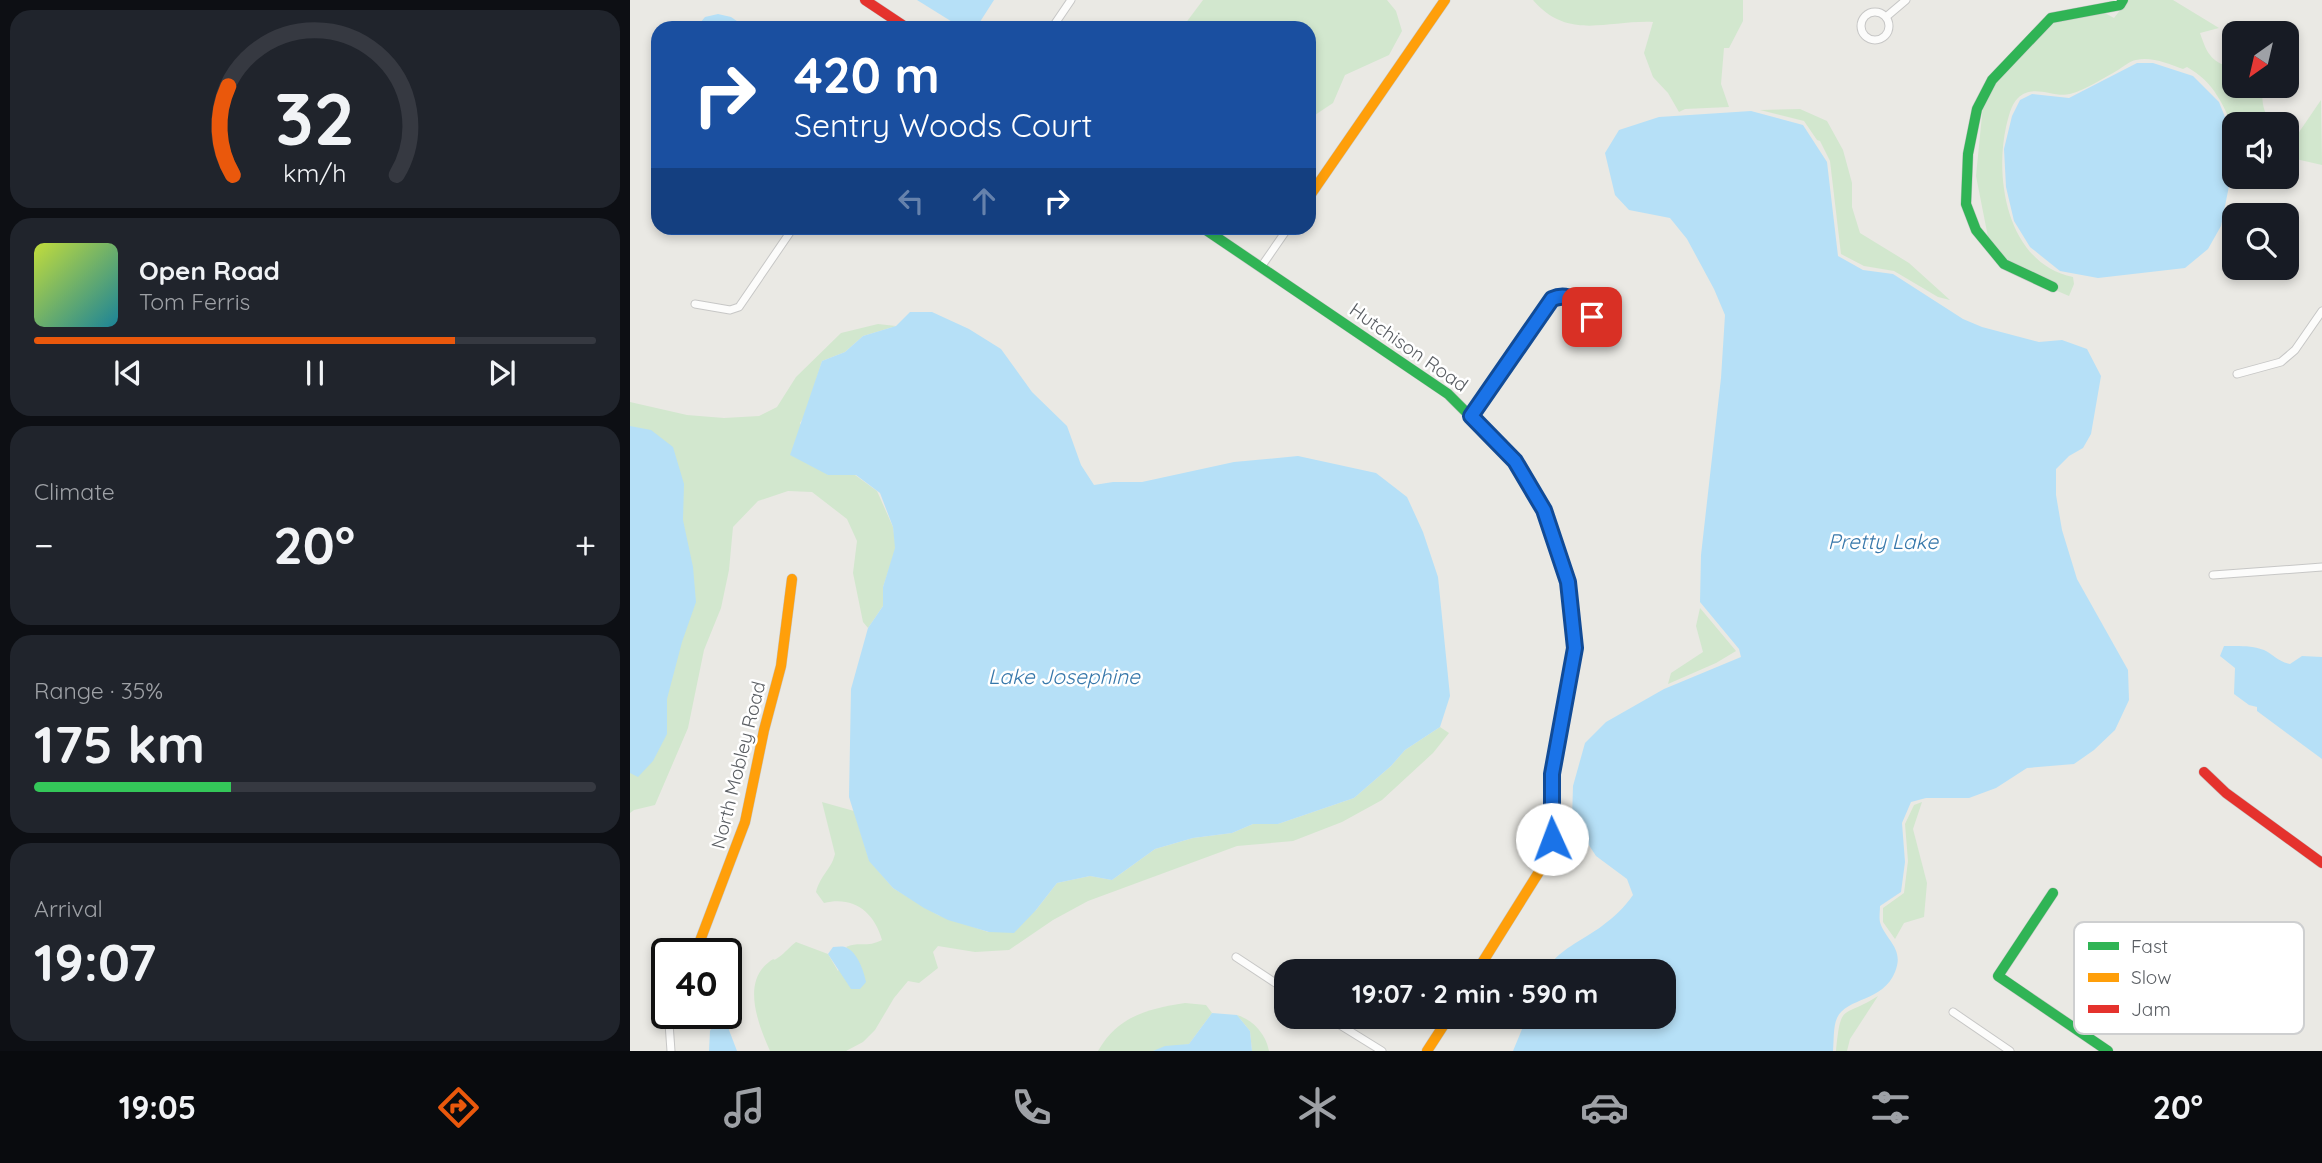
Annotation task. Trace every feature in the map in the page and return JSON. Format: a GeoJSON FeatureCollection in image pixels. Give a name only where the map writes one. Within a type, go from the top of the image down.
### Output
{"type":"FeatureCollection","features":[{"type":"Feature","properties":{"kind":"street"},"geometry":{"type":"LineString","coordinates":[[865,0],[896,21]]}},
{"type":"Feature","properties":{"kind":"street"},"geometry":{"type":"LineString","coordinates":[[1057,21],[1071,0]]}},
{"type":"Feature","properties":{"kind":"street"},"geometry":{"type":"LineString","coordinates":[[1316,187],[1445,0]]}},
{"type":"Feature","properties":{"kind":"street"},"geometry":{"type":"LineString","coordinates":[[1886,17],[1906,0]]}},
{"type":"Feature","properties":{"kind":"street"},"geometry":{"type":"LineString","coordinates":[[2053,286],[2004,264],[1976,230],[1966,204],[1968,154],[1977,109],[1992,80],[2051,18],[2120,5],[2123,0]]}},
{"type":"Feature","properties":{"kind":"street"},"geometry":{"type":"LineString","coordinates":[[1877,12],[1886,17],[1889,25],[1884,37],[1871,40],[1864,35],[1861,26],[1868,14],[1877,12]]}},
{"type":"Feature","properties":{"kind":"street"},"geometry":{"type":"LineString","coordinates":[[695,304],[730,310],[739,307],[788,235]]}},
{"type":"Feature","properties":{"kind":"street","name":"Hutchison Road"},"geometry":{"type":"LineString","coordinates":[[1213,235],[1448,394],[1515,461],[1544,510],[1568,582],[1575,648],[1552,774],[1552,839],[1549,856],[1485,959]]}},
{"type":"Feature","properties":{"kind":"street"},"geometry":{"type":"LineString","coordinates":[[1261,267],[1283,235]]}},
{"type":"Feature","properties":{"kind":"street"},"geometry":{"type":"LineString","coordinates":[[1471,416],[1552,299],[1563,295],[1570,297],[1582,305],[1597,327]]}},
{"type":"Feature","properties":{"kind":"street"},"geometry":{"type":"LineString","coordinates":[[2238,374],[2281,362],[2295,351],[2322,311]]}},
{"type":"Feature","properties":{"kind":"street"},"geometry":{"type":"LineString","coordinates":[[2213,576],[2322,567]]}},
{"type":"Feature","properties":{"kind":"street","name":"North Mobley Road"},"geometry":{"type":"LineString","coordinates":[[701,938],[746,822],[764,730],[781,666],[792,579]]}},
{"type":"Feature","properties":{"kind":"street"},"geometry":{"type":"LineString","coordinates":[[2204,772],[2226,793],[2322,863]]}},
{"type":"Feature","properties":{"kind":"street"},"geometry":{"type":"LineString","coordinates":[[2053,893],[1998,976],[2074,1028]]}},
{"type":"Feature","properties":{"kind":"street"},"geometry":{"type":"LineString","coordinates":[[1236,957],[1274,982]]}},
{"type":"Feature","properties":{"kind":"street"},"geometry":{"type":"LineString","coordinates":[[1954,1013],[2010,1051]]}},
{"type":"Feature","properties":{"kind":"street"},"geometry":{"type":"LineString","coordinates":[[669,1029],[671,1051]]}},
{"type":"Feature","properties":{"kind":"street"},"geometry":{"type":"LineString","coordinates":[[1346,1029],[1382,1051]]}},
{"type":"Feature","properties":{"kind":"street"},"geometry":{"type":"LineString","coordinates":[[1427,1051],[1441,1029]]}},
{"type":"Feature","properties":{"kind":"street"},"geometry":{"type":"LineString","coordinates":[[2083,1034],[2108,1051]]}},
{"type":"Feature","properties":{"kind":"green space"},"geometry":{"type":"Polygon","coordinates":[[[1203,0],[1387,0],[1396,11],[1402,31],[1389,55],[1345,75],[1333,103],[1316,114],[1316,21],[1187,21],[1203,0]]]}},
{"type":"Feature","properties":{"kind":"green space"},"geometry":{"type":"Polygon","coordinates":[[[1533,0],[1743,0],[1743,21],[1729,48],[1724,48],[1721,84],[1729,107],[1685,109],[1679,112],[1668,93],[1653,77],[1644,53],[1653,22],[1589,26],[1574,24],[1546,13],[1533,0]]]}},
{"type":"Feature","properties":{"kind":"green space"},"geometry":{"type":"Polygon","coordinates":[[[2128,0],[2173,0],[2219,28],[2200,33],[2212,57],[2222,64],[2222,98],[2262,98],[2266,112],[2226,112],[2211,87],[2196,73],[2187,67],[2183,69],[2148,59],[2131,62],[2094,84],[2070,94],[2037,91],[2018,98],[2009,116],[2003,149],[2005,195],[2011,218],[2034,256],[2051,269],[2073,277],[2074,284],[2069,296],[2055,290],[2058,284],[2007,261],[1988,237],[1976,176],[1983,105],[1995,82],[2053,22],[2103,12],[2114,18],[2128,0]]]}},
{"type":"Feature","properties":{"kind":"green space"},"geometry":{"type":"Polygon","coordinates":[[[2321,100],[2322,165],[2299,160],[2299,132],[2321,100]]]}},
{"type":"Feature","properties":{"kind":"green space"},"geometry":{"type":"Polygon","coordinates":[[[1800,109],[1827,121],[1843,150],[1852,183],[1852,207],[1860,233],[1909,263],[1950,300],[1938,297],[1894,271],[1864,266],[1841,254],[1830,161],[1820,141],[1804,121],[1760,110],[1800,109]]]}},
{"type":"Feature","properties":{"kind":"green space"},"geometry":{"type":"Polygon","coordinates":[[[878,324],[896,326],[863,336],[845,352],[822,361],[800,423],[828,475],[855,475],[877,491],[893,527],[896,548],[883,587],[883,606],[868,628],[863,622],[853,573],[857,541],[847,519],[812,492],[788,491],[758,501],[733,527],[729,570],[721,608],[704,650],[688,728],[655,805],[630,813],[630,402],[687,415],[724,418],[759,416],[777,407],[796,377],[841,333],[878,324]]]}},
{"type":"Feature","properties":{"kind":"green space"},"geometry":{"type":"Polygon","coordinates":[[[1700,608],[1736,651],[1668,684],[1671,673],[1703,652],[1696,626],[1700,608]]]}},
{"type":"Feature","properties":{"kind":"green space"},"geometry":{"type":"Polygon","coordinates":[[[1440,727],[1449,733],[1433,753],[1382,800],[1342,822],[1293,841],[1237,846],[1088,901],[1053,920],[1009,950],[975,952],[938,946],[933,952],[938,968],[919,983],[908,981],[894,998],[875,1030],[863,1042],[846,1051],[770,1051],[757,1017],[754,993],[756,981],[769,962],[796,942],[828,954],[838,971],[853,953],[846,947],[882,940],[874,921],[861,908],[845,902],[824,903],[816,892],[835,854],[822,802],[854,811],[869,860],[893,888],[938,915],[988,932],[1036,910],[1057,883],[1090,876],[1112,880],[1155,849],[1193,838],[1232,833],[1253,824],[1278,824],[1354,798],[1405,750],[1440,727]]]}},
{"type":"Feature","properties":{"kind":"green space"},"geometry":{"type":"Polygon","coordinates":[[[1922,802],[1913,829],[1927,883],[1924,917],[1904,923],[1895,939],[1883,922],[1883,908],[1904,893],[1908,861],[1905,824],[1914,805],[1922,802]]]}},
{"type":"Feature","properties":{"kind":"green space"},"geometry":{"type":"Polygon","coordinates":[[[1878,996],[1850,1039],[1847,1051],[1836,1051],[1845,1013],[1878,996]]]}},
{"type":"Feature","properties":{"kind":"green space"},"geometry":{"type":"Polygon","coordinates":[[[1185,1003],[1206,1005],[1212,1013],[1189,1044],[1153,1051],[1098,1051],[1124,1022],[1158,1008],[1185,1003]]]}},
{"type":"Feature","properties":{"kind":"green space"},"geometry":{"type":"Polygon","coordinates":[[[1237,1015],[1258,1028],[1269,1051],[1252,1051],[1250,1031],[1237,1015]]]}},
{"type":"Feature","properties":{"kind":"water"},"geometry":{"type":"Polygon","coordinates":[[[917,0],[994,0],[980,21],[951,21],[917,0]]]}},
{"type":"Feature","properties":{"kind":"water"},"geometry":{"type":"Polygon","coordinates":[[[718,14],[737,21],[702,21],[705,17],[718,14]]]}},
{"type":"Feature","properties":{"kind":"water"},"geometry":{"type":"Polygon","coordinates":[[[2137,63],[2153,63],[2193,76],[2219,102],[2223,112],[2222,189],[2228,189],[2226,203],[2222,203],[2221,226],[2208,249],[2185,268],[2098,278],[2060,271],[2030,247],[2014,221],[2006,187],[2004,149],[2012,116],[2020,100],[2032,94],[2069,98],[2137,63]]]}},
{"type":"Feature","properties":{"kind":"water","name":"Pretty Lake"},"geometry":{"type":"Polygon","coordinates":[[[1751,111],[1803,125],[1827,162],[1838,256],[1863,270],[1893,274],[1963,319],[1982,327],[2039,342],[2062,340],[2087,349],[2101,376],[2091,434],[2083,448],[2069,456],[2056,469],[2056,495],[2062,530],[2077,579],[2128,670],[2129,700],[2115,730],[2074,764],[2027,768],[1996,788],[1969,798],[1926,798],[1911,802],[1902,823],[1905,862],[1901,892],[1880,906],[1882,928],[1898,957],[1895,972],[1882,989],[1842,1011],[1835,1026],[1833,1051],[1513,1051],[1522,1029],[1676,1029],[1676,959],[1555,959],[1611,919],[1633,895],[1627,879],[1596,856],[1572,819],[1573,786],[1585,743],[1606,722],[1664,689],[1741,657],[1739,649],[1700,602],[1701,555],[1721,378],[1725,315],[1687,239],[1670,218],[1629,210],[1615,195],[1605,153],[1619,130],[1659,117],[1751,111]]]}},
{"type":"Feature","properties":{"kind":"water","name":"Lake Josephine"},"geometry":{"type":"Polygon","coordinates":[[[910,312],[932,312],[969,329],[1001,349],[1032,392],[1067,426],[1081,465],[1094,485],[1142,482],[1234,462],[1298,456],[1376,473],[1407,497],[1423,532],[1438,577],[1450,696],[1440,727],[1405,750],[1354,798],[1278,824],[1253,824],[1232,833],[1193,838],[1155,849],[1112,880],[1090,876],[1057,883],[1014,933],[989,932],[948,920],[893,888],[869,861],[849,797],[851,689],[868,628],[883,606],[883,587],[895,548],[893,527],[880,493],[856,475],[828,475],[790,455],[822,361],[845,352],[863,336],[896,326],[910,312]]]}},
{"type":"Feature","properties":{"kind":"water"},"geometry":{"type":"Polygon","coordinates":[[[630,426],[651,430],[673,447],[684,484],[683,520],[693,567],[696,602],[667,699],[667,734],[653,761],[638,777],[630,773],[630,426]]]}},
{"type":"Feature","properties":{"kind":"water"},"geometry":{"type":"Polygon","coordinates":[[[2224,646],[2259,648],[2290,664],[2302,656],[2322,657],[2322,759],[2257,711],[2257,707],[2249,705],[2234,694],[2235,668],[2220,656],[2224,646]]]}},
{"type":"Feature","properties":{"kind":"water"},"geometry":{"type":"Polygon","coordinates":[[[833,947],[845,947],[856,957],[866,982],[860,989],[851,989],[828,954],[833,947]]]}},
{"type":"Feature","properties":{"kind":"water"},"geometry":{"type":"Polygon","coordinates":[[[1212,1013],[1237,1015],[1250,1031],[1252,1051],[1153,1051],[1165,1046],[1189,1044],[1212,1013]]]}},
{"type":"Feature","properties":{"kind":"water"},"geometry":{"type":"Polygon","coordinates":[[[729,1029],[737,1051],[709,1051],[710,1031],[729,1029]]]}},
{"type":"Feature","properties":{"kind":"traffic: fast"},"geometry":{"type":"LineString","coordinates":[[2053,287],[2004,264],[1976,230],[1966,204],[1968,154],[1977,109],[1992,80],[2051,18],[2120,5],[2123,0]]}},
{"type":"Feature","properties":{"kind":"traffic: fast"},"geometry":{"type":"LineString","coordinates":[[1213,235],[1448,394],[1515,461],[1544,510],[1568,582],[1575,648],[1572,664]]}},
{"type":"Feature","properties":{"kind":"traffic: fast"},"geometry":{"type":"LineString","coordinates":[[2053,893],[1998,976],[2074,1028]]}},
{"type":"Feature","properties":{"kind":"traffic: fast"},"geometry":{"type":"LineString","coordinates":[[2083,1034],[2108,1051]]}},
{"type":"Feature","properties":{"kind":"traffic: slow"},"geometry":{"type":"LineString","coordinates":[[1316,187],[1445,0]]}},
{"type":"Feature","properties":{"kind":"traffic: slow"},"geometry":{"type":"LineString","coordinates":[[1471,416],[1552,299],[1560,297],[1573,300],[1584,308],[1597,327]]}},
{"type":"Feature","properties":{"kind":"traffic: slow"},"geometry":{"type":"LineString","coordinates":[[701,938],[745,822],[764,730],[781,666],[792,579]]}},
{"type":"Feature","properties":{"kind":"traffic: slow"},"geometry":{"type":"LineString","coordinates":[[1485,959],[1549,856],[1552,839],[1552,774],[1572,664]]}},
{"type":"Feature","properties":{"kind":"traffic: slow"},"geometry":{"type":"LineString","coordinates":[[1427,1051],[1441,1029]]}},
{"type":"Feature","properties":{"kind":"traffic: jam"},"geometry":{"type":"LineString","coordinates":[[865,0],[896,21]]}},
{"type":"Feature","properties":{"kind":"traffic: jam"},"geometry":{"type":"LineString","coordinates":[[2204,772],[2226,793],[2322,863]]}},
{"type":"Feature","properties":{"kind":"route"},"geometry":{"type":"LineString","coordinates":[[1552,839],[1552,774],[1575,648],[1568,582],[1544,510],[1515,461],[1471,416],[1552,299],[1563,295],[1570,297],[1582,305],[1592,317]]}}]}
